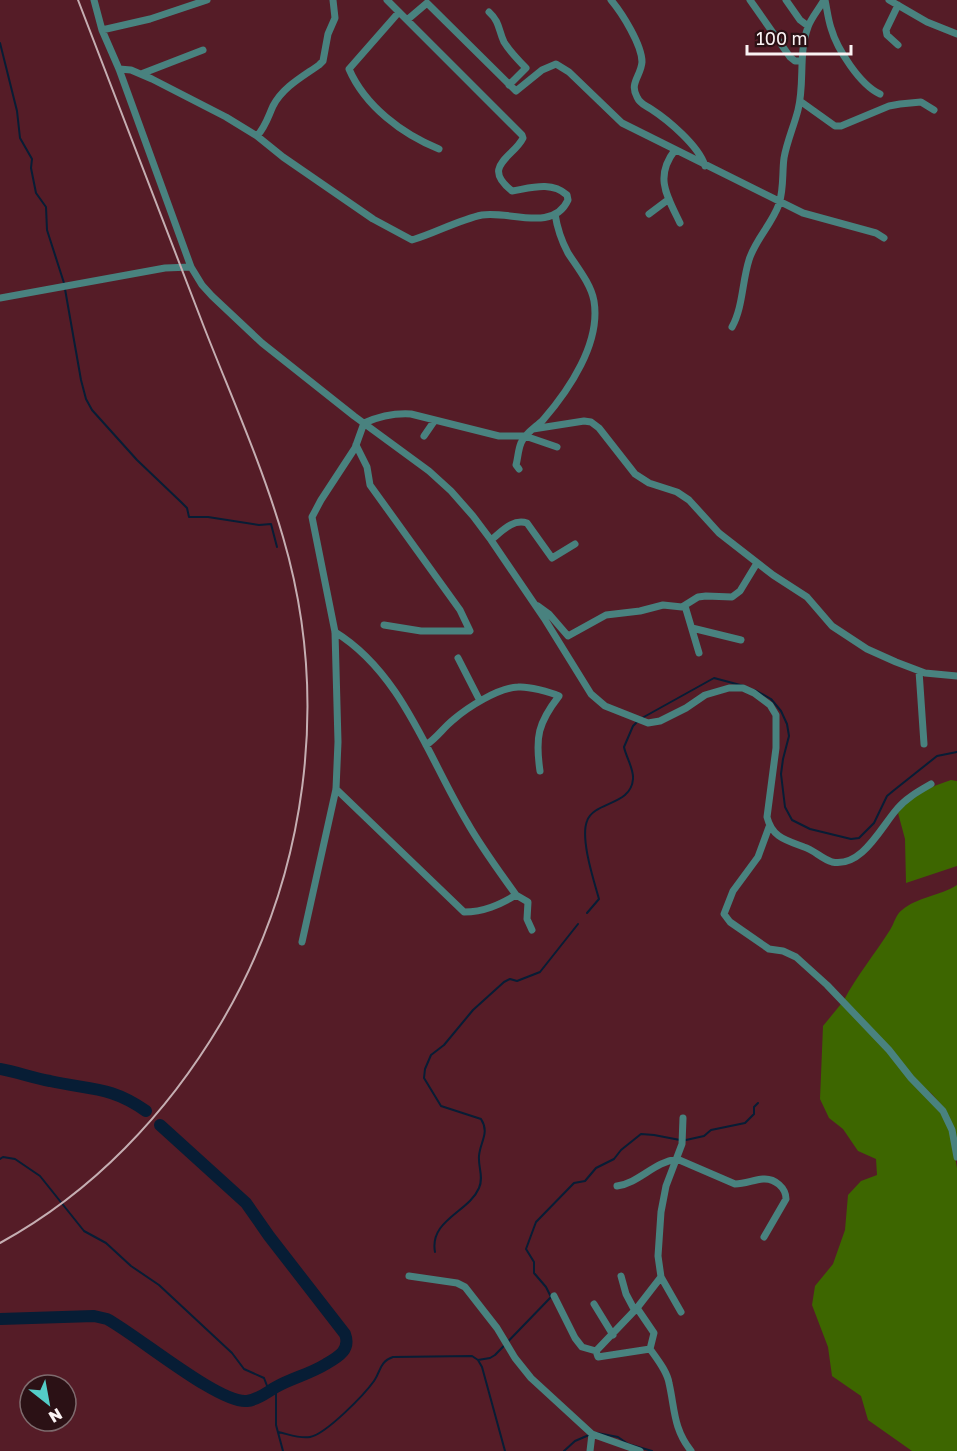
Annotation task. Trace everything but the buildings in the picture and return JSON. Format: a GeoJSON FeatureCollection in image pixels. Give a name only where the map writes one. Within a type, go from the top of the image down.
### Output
{"type":"FeatureCollection","features":[{"type":"Feature","properties":{"kind":"street"},"geometry":{"type":"LineString","coordinates":[[94,0],[102,30],[121,75],[190,267],[202,285],[262,343],[429,471],[451,491],[491,540],[534,602],[591,694],[604,706],[648,723],[660,721],[719,689],[743,688],[754,693],[770,705],[776,715],[776,748],[766,817],[769,827],[774,833],[808,848],[825,860],[844,862],[863,851],[897,809],[931,784]]}},
{"type":"Feature","properties":{"kind":"street"},"geometry":{"type":"LineString","coordinates":[[102,30],[150,19],[207,0]]}},
{"type":"Feature","properties":{"kind":"street"},"geometry":{"type":"LineString","coordinates":[[257,136],[268,122],[273,106],[286,87],[323,61],[328,34],[335,18],[333,0]]}},
{"type":"Feature","properties":{"kind":"street"},"geometry":{"type":"LineString","coordinates":[[121,75],[130,70],[198,101],[257,136],[283,157],[373,219],[412,240],[485,215],[527,219],[555,214],[568,200],[567,195],[557,188],[543,186],[512,191],[500,175],[500,166],[506,155],[520,143],[522,135],[387,0]]}},
{"type":"Feature","properties":{"kind":"street"},"geometry":{"type":"LineString","coordinates":[[611,0],[639,48],[642,60],[634,81],[636,97],[640,103],[650,108],[694,147],[705,166]]}},
{"type":"Feature","properties":{"kind":"street"},"geometry":{"type":"LineString","coordinates":[[750,0],[790,57],[795,61],[802,61]]}},
{"type":"Feature","properties":{"kind":"street"},"geometry":{"type":"LineString","coordinates":[[786,0],[808,26]]}},
{"type":"Feature","properties":{"kind":"street"},"geometry":{"type":"LineString","coordinates":[[732,327],[737,319],[745,273],[751,254],[780,202],[784,157],[800,101],[802,61],[808,26],[825,0]]}},
{"type":"Feature","properties":{"kind":"street"},"geometry":{"type":"LineString","coordinates":[[825,0],[830,27],[838,46],[863,81],[880,94]]}},
{"type":"Feature","properties":{"kind":"street"},"geometry":{"type":"LineString","coordinates":[[889,0],[927,22],[957,34]]}},
{"type":"Feature","properties":{"kind":"street"},"geometry":{"type":"LineString","coordinates":[[407,20],[427,3],[516,92],[542,70],[556,64],[569,72],[622,123],[803,213],[884,238]]}},
{"type":"Feature","properties":{"kind":"street"},"geometry":{"type":"LineString","coordinates":[[898,5],[886,30],[887,35],[898,45]]}},
{"type":"Feature","properties":{"kind":"street"},"geometry":{"type":"LineString","coordinates":[[399,12],[349,69],[373,104],[390,121],[423,142],[439,149]]}},
{"type":"Feature","properties":{"kind":"street"},"geometry":{"type":"LineString","coordinates":[[489,12],[498,22],[504,41],[511,52],[526,68],[509,85]]}},
{"type":"Feature","properties":{"kind":"street"},"geometry":{"type":"LineString","coordinates":[[141,74],[203,50]]}},
{"type":"Feature","properties":{"kind":"street"},"geometry":{"type":"LineString","coordinates":[[800,101],[835,126],[841,126],[889,106],[900,104],[921,102],[934,110]]}},
{"type":"Feature","properties":{"kind":"street"},"geometry":{"type":"LineString","coordinates":[[675,150],[663,169],[669,199],[680,223]]}},
{"type":"Feature","properties":{"kind":"street"},"geometry":{"type":"LineString","coordinates":[[649,214],[669,199]]}},
{"type":"Feature","properties":{"kind":"street"},"geometry":{"type":"LineString","coordinates":[[519,469],[516,465],[520,445],[525,436],[549,411],[575,374],[594,329],[594,300],[561,238],[555,214]]}},
{"type":"Feature","properties":{"kind":"street"},"geometry":{"type":"LineString","coordinates":[[0,298],[165,268],[190,267]]}},
{"type":"Feature","properties":{"kind":"street"},"geometry":{"type":"LineString","coordinates":[[302,942],[336,789],[338,742],[335,632],[312,517],[356,445],[364,423],[377,417],[399,413],[411,414],[498,436],[525,436],[557,447]]}},
{"type":"Feature","properties":{"kind":"street"},"geometry":{"type":"LineString","coordinates":[[424,436],[435,420]]}},
{"type":"Feature","properties":{"kind":"street"},"geometry":{"type":"LineString","coordinates":[[533,429],[584,421],[591,422],[635,474],[649,483],[678,492],[690,500],[719,533],[757,563],[807,597],[840,632],[867,649],[919,671],[957,675]]}},
{"type":"Feature","properties":{"kind":"street"},"geometry":{"type":"LineString","coordinates":[[356,445],[367,467],[370,485],[460,609],[470,631],[421,631],[384,625]]}},
{"type":"Feature","properties":{"kind":"street"},"geometry":{"type":"LineString","coordinates":[[491,540],[518,521],[527,523],[552,558],[575,544]]}},
{"type":"Feature","properties":{"kind":"street"},"geometry":{"type":"LineString","coordinates":[[534,602],[549,614],[568,636],[606,615],[640,611],[663,605],[685,606],[698,597],[732,597],[740,591],[757,563]]}},
{"type":"Feature","properties":{"kind":"street"},"geometry":{"type":"LineString","coordinates":[[685,606],[699,652]]}},
{"type":"Feature","properties":{"kind":"street"},"geometry":{"type":"LineString","coordinates":[[692,628],[741,640]]}},
{"type":"Feature","properties":{"kind":"street"},"geometry":{"type":"LineString","coordinates":[[335,632],[365,655],[403,705],[467,823],[516,895],[528,902],[527,919],[532,930]]}},
{"type":"Feature","properties":{"kind":"street"},"geometry":{"type":"LineString","coordinates":[[458,658],[480,701]]}},
{"type":"Feature","properties":{"kind":"street"},"geometry":{"type":"LineString","coordinates":[[919,671],[924,744]]}},
{"type":"Feature","properties":{"kind":"street"},"geometry":{"type":"LineString","coordinates":[[426,745],[451,722],[480,701],[518,687],[533,688],[559,696],[543,717],[540,728],[540,771]]}},
{"type":"Feature","properties":{"kind":"street"},"geometry":{"type":"LineString","coordinates":[[336,789],[464,912],[480,912],[516,895]]}},
{"type":"Feature","properties":{"kind":"street"},"geometry":{"type":"LineString","coordinates":[[769,827],[758,857],[733,891],[724,914],[730,922],[769,949],[783,951],[796,957],[827,985],[943,1111],[952,1130],[957,1157]]}},
{"type":"Feature","properties":{"kind":"street"},"geometry":{"type":"LineString","coordinates":[[681,1312],[661,1277],[658,1256],[661,1212],[666,1186],[682,1144],[683,1118]]}},
{"type":"Feature","properties":{"kind":"street"},"geometry":{"type":"LineString","coordinates":[[617,1186],[635,1179],[668,1160],[677,1159],[735,1184],[765,1179],[781,1186],[786,1193],[786,1199],[764,1237]]}},
{"type":"Feature","properties":{"kind":"street"},"geometry":{"type":"LineString","coordinates":[[409,1276],[461,1284],[477,1302],[531,1378],[591,1434],[640,1451]]}},
{"type":"Feature","properties":{"kind":"street"},"geometry":{"type":"LineString","coordinates":[[621,1276],[626,1294],[654,1333],[650,1349],[669,1382],[674,1417],[679,1432],[691,1451]]}},
{"type":"Feature","properties":{"kind":"street"},"geometry":{"type":"LineString","coordinates":[[596,1351],[636,1309],[661,1277]]}},
{"type":"Feature","properties":{"kind":"street"},"geometry":{"type":"LineString","coordinates":[[554,1296],[575,1338],[582,1347],[596,1351]]}},
{"type":"Feature","properties":{"kind":"street"},"geometry":{"type":"LineString","coordinates":[[594,1304],[613,1335]]}},
{"type":"Feature","properties":{"kind":"street"},"geometry":{"type":"LineString","coordinates":[[596,1351],[598,1357],[650,1349]]}},
{"type":"Feature","properties":{"kind":"street"},"geometry":{"type":"LineString","coordinates":[[590,1451],[591,1434]]}},
{"type":"Feature","properties":{"kind":"green space"},"geometry":{"type":"Polygon","coordinates":[[[951,780],[957,781],[957,866],[906,883],[905,839],[898,813],[921,792],[951,780]]]}},
{"type":"Feature","properties":{"kind":"green space"},"geometry":{"type":"Polygon","coordinates":[[[957,885],[957,1143],[944,1108],[914,1079],[844,1000],[900,912],[915,902],[957,885]]]}},
{"type":"Feature","properties":{"kind":"green space"},"geometry":{"type":"Polygon","coordinates":[[[841,1004],[895,1059],[942,1113],[950,1129],[957,1168],[957,1451],[912,1451],[868,1420],[861,1396],[832,1376],[828,1347],[812,1305],[815,1286],[833,1264],[845,1230],[848,1195],[861,1181],[877,1175],[876,1159],[858,1151],[843,1129],[829,1118],[820,1099],[823,1026],[841,1004]]]}},
{"type":"Feature","properties":{"kind":"waterway"},"geometry":{"type":"LineString","coordinates":[[0,43],[17,111],[20,138],[32,159],[31,168],[36,193],[46,207],[47,230],[64,283]]}},
{"type":"Feature","properties":{"kind":"waterway"},"geometry":{"type":"LineString","coordinates":[[65,289],[81,380],[86,399],[92,410],[137,460],[187,508],[189,517],[208,517],[259,525],[271,524],[277,547]]}},
{"type":"Feature","properties":{"kind":"waterway"},"geometry":{"type":"LineString","coordinates":[[642,718],[714,678],[744,686]]}},
{"type":"Feature","properties":{"kind":"waterway"},"geometry":{"type":"LineString","coordinates":[[755,690],[771,699],[781,711],[787,724],[789,736],[781,774],[785,807],[792,820],[810,829],[851,839],[859,838],[874,823],[887,796],[937,756],[957,752]]}},
{"type":"Feature","properties":{"kind":"waterway"},"geometry":{"type":"LineString","coordinates":[[587,913],[599,899],[586,849],[587,821],[597,810],[619,799],[631,788],[633,775],[624,747],[633,726],[638,721]]}},
{"type":"Feature","properties":{"kind":"waterway"},"geometry":{"type":"LineString","coordinates":[[435,1252],[438,1232],[467,1204],[479,1188],[481,1180],[479,1156],[485,1129],[481,1119],[441,1106],[424,1078],[431,1055],[444,1045],[473,1010],[504,982],[510,979],[517,981],[540,972],[578,924]]}},
{"type":"Feature","properties":{"kind":"waterway"},"geometry":{"type":"LineString","coordinates":[[0,1069],[111,1093],[146,1111]]}},
{"type":"Feature","properties":{"kind":"waterway"},"geometry":{"type":"LineString","coordinates":[[686,1140],[704,1136],[711,1130],[745,1123],[754,1114],[754,1107],[758,1103]]}},
{"type":"Feature","properties":{"kind":"waterway"},"geometry":{"type":"LineString","coordinates":[[0,1319],[94,1316],[107,1319],[198,1381],[234,1399],[247,1401],[320,1367],[335,1359],[345,1349],[345,1334],[246,1203],[160,1125]]}},
{"type":"Feature","properties":{"kind":"waterway"},"geometry":{"type":"LineString","coordinates":[[478,1360],[495,1355],[551,1297],[534,1273],[534,1262],[526,1249],[536,1222],[574,1183],[585,1181],[596,1168],[614,1159],[621,1150],[641,1134],[680,1140]]}},
{"type":"Feature","properties":{"kind":"waterway"},"geometry":{"type":"LineString","coordinates":[[0,1159],[3,1157],[15,1159],[40,1176],[84,1231],[106,1243],[131,1266],[159,1285],[232,1353],[244,1369],[264,1378],[269,1391]]}},
{"type":"Feature","properties":{"kind":"waterway"},"geometry":{"type":"LineString","coordinates":[[278,1432],[298,1437],[310,1437],[325,1429],[362,1395],[374,1381],[383,1364],[393,1357],[472,1356],[482,1367],[505,1451]]}},
{"type":"Feature","properties":{"kind":"waterway"},"geometry":{"type":"LineString","coordinates":[[276,1387],[276,1425],[283,1451]]}},
{"type":"Feature","properties":{"kind":"waterway"},"geometry":{"type":"LineString","coordinates":[[597,1433],[618,1437],[628,1444],[652,1451]]}},
{"type":"Feature","properties":{"kind":"waterway"},"geometry":{"type":"LineString","coordinates":[[564,1451],[575,1441],[589,1435]]}},
{"type":"Feature","properties":{"kind":"railway"},"geometry":{"type":"LineString","coordinates":[[0,1243],[34,1223],[66,1200],[125,1148],[177,1089],[221,1023],[250,967],[274,908],[291,848],[302,786],[307,724],[306,661],[298,599],[275,510],[78,0]]}}]}
